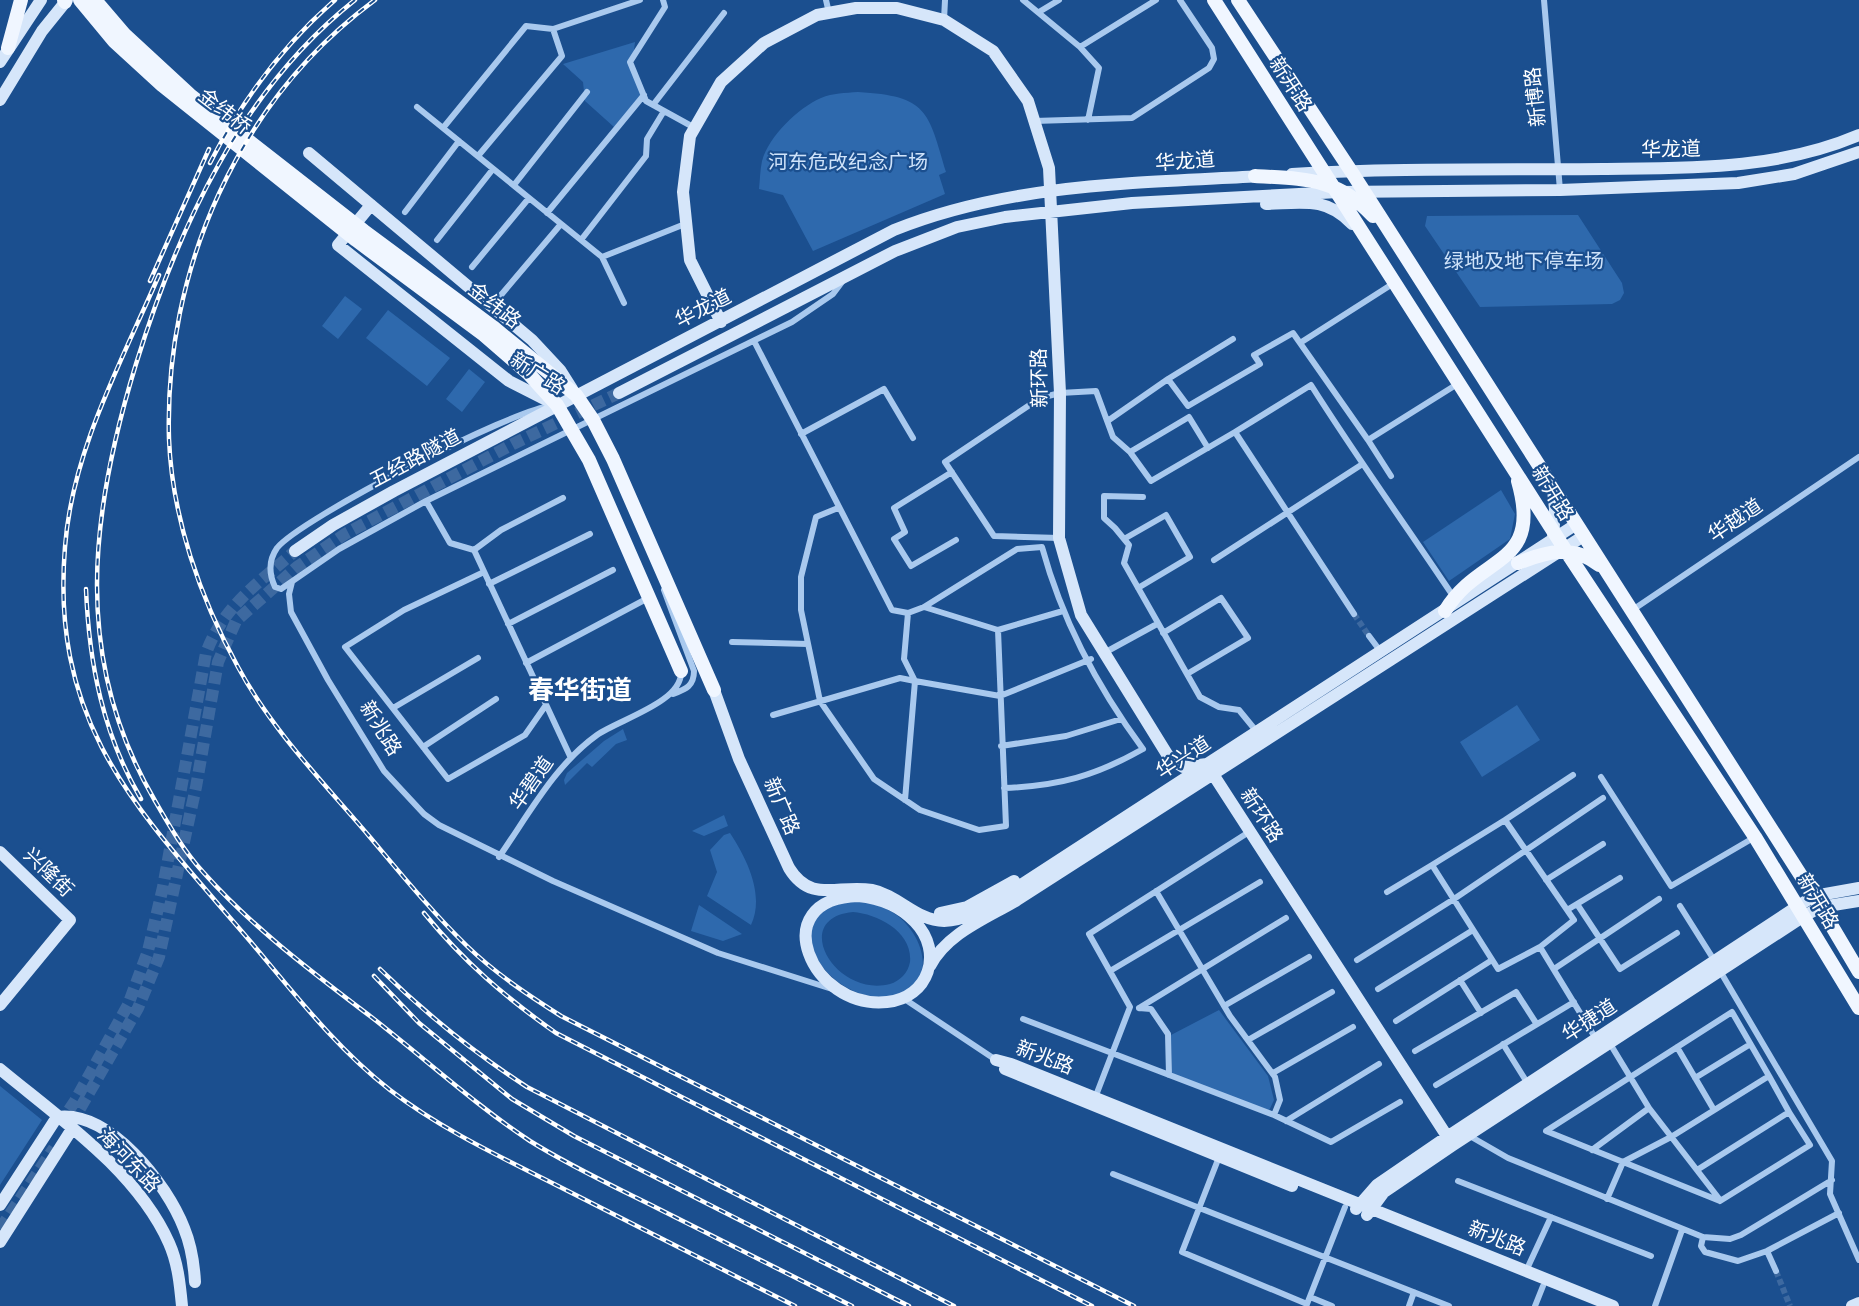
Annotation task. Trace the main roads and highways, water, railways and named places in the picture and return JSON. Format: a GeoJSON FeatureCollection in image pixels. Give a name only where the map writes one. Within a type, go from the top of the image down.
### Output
{"type":"FeatureCollection","features":[{"type":"Feature","properties":{"kind":"main road"},"geometry":{"type":"LineString","coordinates":[[8,48],[21,0]]}},
{"type":"Feature","properties":{"kind":"main road"},"geometry":{"type":"LineString","coordinates":[[0,62],[41,0]]}},
{"type":"Feature","properties":{"kind":"main road"},"geometry":{"type":"LineString","coordinates":[[0,100],[42,31],[65,0]]}},
{"type":"Feature","properties":{"kind":"main road","name":"金纬桥"},"geometry":{"type":"LineString","coordinates":[[80,0],[114,41],[145,71],[360,236]]}},
{"type":"Feature","properties":{"kind":"main road","name":"金纬桥"},"geometry":{"type":"LineString","coordinates":[[95,0],[125,35],[175,81],[360,236]]}},
{"type":"Feature","properties":{"kind":"main road","name":"新开路"},"geometry":{"type":"LineString","coordinates":[[1214,0],[1325,172],[1339,190],[1394,283],[1513,468],[1557,545],[1755,837],[1859,1008]]}},
{"type":"Feature","properties":{"kind":"main road","name":"新开路"},"geometry":{"type":"LineString","coordinates":[[1238,0],[1363,191],[1578,531],[1818,902],[1859,972]]}},
{"type":"Feature","properties":{"kind":"main road","name":"新环路"},"geometry":{"type":"LineString","coordinates":[[721,322],[690,260],[683,192],[690,136],[721,82],[765,43],[817,15],[856,8],[897,8],[944,20],[993,51],[1028,101],[1049,168],[1053,209],[1060,393],[1059,538],[1081,615],[1170,759],[1183,767],[1210,769],[1450,1141]]}},
{"type":"Feature","properties":{"kind":"main road","name":"华龙道"},"geometry":{"type":"LineString","coordinates":[[557,405],[721,322],[894,230],[925,218],[996,198],[1051,190],[1325,172],[1559,170],[1744,165],[1810,152],[1859,135]]}},
{"type":"Feature","properties":{"kind":"main road"},"geometry":{"type":"LineString","coordinates":[[620,393],[895,251],[957,227],[1053,209],[1339,190],[1560,190],[1738,183],[1794,174],[1859,152]]}},
{"type":"Feature","properties":{"kind":"main road","name":"新广路"},"geometry":{"type":"LineString","coordinates":[[309,153],[532,339],[560,370],[576,395]]}},
{"type":"Feature","properties":{"kind":"main road"},"geometry":{"type":"LineString","coordinates":[[1255,176],[1308,180],[1339,190],[1391,235]]}},
{"type":"Feature","properties":{"kind":"main road"},"geometry":{"type":"LineString","coordinates":[[1169,201],[1208,207],[1311,202],[1324,204],[1343,214],[1369,242]]}},
{"type":"Feature","properties":{"kind":"main road","name":"新广路"},"geometry":{"type":"LineString","coordinates":[[371,205],[338,245],[509,381],[557,405],[573,430],[650,597],[681,671]]}},
{"type":"Feature","properties":{"kind":"main road","name":"金纬路"},"geometry":{"type":"LineString","coordinates":[[360,236],[493,327],[576,395],[593,420]]}},
{"type":"Feature","properties":{"kind":"main road","name":"金纬路"},"geometry":{"type":"LineString","coordinates":[[360,236],[484,335],[535,380],[557,405]]}},
{"type":"Feature","properties":{"kind":"main road","name":"五经路隧道"},"geometry":{"type":"LineString","coordinates":[[295,551],[360,509],[557,405]]}},
{"type":"Feature","properties":{"kind":"main road","name":"新广路"},"geometry":{"type":"LineString","coordinates":[[593,420],[662,570],[714,690],[727,728],[794,877]]}},
{"type":"Feature","properties":{"kind":"main road"},"geometry":{"type":"LineString","coordinates":[[1445,611],[1466,583],[1516,548],[1522,530],[1523,511],[1513,468]]}},
{"type":"Feature","properties":{"kind":"main road"},"geometry":{"type":"LineString","coordinates":[[1552,490],[1557,545]]}},
{"type":"Feature","properties":{"kind":"main road"},"geometry":{"type":"LineString","coordinates":[[1455,600],[1522,568],[1578,531]]}},
{"type":"Feature","properties":{"kind":"main road"},"geometry":{"type":"LineString","coordinates":[[1557,545],[1586,557],[1602,568]]}},
{"type":"Feature","properties":{"kind":"main road","name":"华兴道"},"geometry":{"type":"LineString","coordinates":[[930,966],[940,949],[951,939],[1017,900],[1210,769],[1522,568]]}},
{"type":"Feature","properties":{"kind":"main road","name":"华兴道"},"geometry":{"type":"LineString","coordinates":[[794,877],[805,887],[815,890],[875,891],[927,918],[950,920],[985,908],[1210,769],[1257,733],[1445,611]]}},
{"type":"Feature","properties":{"kind":"main road"},"geometry":{"type":"LineString","coordinates":[[749,778],[770,810],[797,871],[806,880],[818,884],[858,882],[879,884],[924,909],[944,913],[967,906],[1024,876],[1059,861]]}},
{"type":"Feature","properties":{"kind":"main road","name":"兴隆街"},"geometry":{"type":"LineString","coordinates":[[0,852],[70,920],[0,1005]]}},
{"type":"Feature","properties":{"kind":"main road","name":"华捷道"},"geometry":{"type":"LineString","coordinates":[[1359,1209],[1377,1185],[1450,1141],[1528,1084],[1604,1039],[1801,911],[1818,902],[1859,888]]}},
{"type":"Feature","properties":{"kind":"main road"},"geometry":{"type":"LineString","coordinates":[[838,897],[874,898],[906,914],[924,935],[930,966],[921,987],[903,998],[878,1003],[861,1000],[840,992],[816,971],[804,940],[807,923],[816,910],[838,897]]}},
{"type":"Feature","properties":{"kind":"main road","name":"华捷道"},"geometry":{"type":"LineString","coordinates":[[1818,902],[1859,901]]}},
{"type":"Feature","properties":{"kind":"main road","name":"华捷道"},"geometry":{"type":"LineString","coordinates":[[1450,1141],[1468,1135],[1604,1039]]}},
{"type":"Feature","properties":{"kind":"main road","name":"新兆路"},"geometry":{"type":"LineString","coordinates":[[1591,1306],[1359,1209],[1095,1098],[996,1060],[1006,1071],[1219,1157],[1359,1209],[1526,1271],[1613,1306]]}},
{"type":"Feature","properties":{"kind":"main road","name":"海河东路"},"geometry":{"type":"LineString","coordinates":[[0,1069],[72,1130],[134,1187],[157,1220],[175,1260],[182,1306]]}},
{"type":"Feature","properties":{"kind":"main road"},"geometry":{"type":"LineString","coordinates":[[0,1205],[57,1117],[69,1115],[95,1124],[124,1144],[146,1167],[172,1204],[184,1228],[195,1282]]}},
{"type":"Feature","properties":{"kind":"main road"},"geometry":{"type":"LineString","coordinates":[[0,1242],[72,1130]]}},
{"type":"Feature","properties":{"kind":"main road"},"geometry":{"type":"LineString","coordinates":[[44,1136],[52,1133],[57,1135],[61,1140],[59,1148]]}},
{"type":"Feature","properties":{"kind":"main road"},"geometry":{"type":"LineString","coordinates":[[1852,1306],[1859,1303]]}},
{"type":"Feature","properties":{"kind":"tunnel"},"geometry":{"type":"LineString","coordinates":[[71,1124],[138,1008],[159,957],[196,787],[218,662],[236,621],[297,567],[345,534],[513,444],[619,393]]}},
{"type":"Feature","properties":{"kind":"tunnel"},"geometry":{"type":"LineString","coordinates":[[59,1125],[75,1101],[128,1005],[148,951],[163,887],[206,653],[213,636],[232,608],[295,551]]}},
{"type":"Feature","properties":{"kind":"tunnel"},"geometry":{"type":"LineString","coordinates":[[1354,614],[1369,636]]}},
{"type":"Feature","properties":{"kind":"tunnel"},"geometry":{"type":"LineString","coordinates":[[0,1229],[54,1148]]}},
{"type":"Feature","properties":{"kind":"tunnel"},"geometry":{"type":"LineString","coordinates":[[1776,1271],[1790,1306]]}},
{"type":"Feature","properties":{"kind":"railway"},"geometry":{"type":"LineString","coordinates":[[210,163],[236,117],[265,75],[298,36],[335,0]]}},
{"type":"Feature","properties":{"kind":"railway"},"geometry":{"type":"LineString","coordinates":[[355,0],[315,36],[279,76],[247,119],[218,165],[172,262],[136,364],[120,420],[108,475],[100,530],[97,585],[100,639],[110,693],[128,746],[154,799],[177,837],[196,864],[222,892],[283,948],[489,1112],[530,1141],[576,1167],[852,1306]]}},
{"type":"Feature","properties":{"kind":"railway"},"geometry":{"type":"LineString","coordinates":[[375,0],[327,41],[284,87],[248,139],[219,194],[196,252],[180,313],[171,376],[169,439],[176,498],[182,527],[200,585],[224,641],[251,690],[299,755],[429,906],[478,956],[524,992],[561,1016],[1134,1306]]}},
{"type":"Feature","properties":{"kind":"railway"},"geometry":{"type":"LineString","coordinates":[[150,281],[209,149]]}},
{"type":"Feature","properties":{"kind":"railway"},"geometry":{"type":"LineString","coordinates":[[159,275],[88,441],[77,476],[65,547],[64,611],[72,667],[88,718],[111,764],[140,808],[173,851],[299,1000],[370,1074],[390,1090],[473,1143],[795,1306]]}},
{"type":"Feature","properties":{"kind":"railway"},"geometry":{"type":"LineString","coordinates":[[86,589],[91,644],[100,698],[117,749],[141,799]]}},
{"type":"Feature","properties":{"kind":"railway"},"geometry":{"type":"LineString","coordinates":[[424,913],[486,978],[556,1033],[1092,1306]]}},
{"type":"Feature","properties":{"kind":"railway"},"geometry":{"type":"LineString","coordinates":[[380,969],[450,1032],[527,1087],[954,1306]]}},
{"type":"Feature","properties":{"kind":"railway"},"geometry":{"type":"LineString","coordinates":[[374,976],[419,1023],[512,1099],[574,1136],[909,1306]]}},
{"type":"Feature","properties":{"kind":"district","name":"春华街道"},"geometry":{"type":"Point","coordinates":[580,690]}},
{"type":"Feature","properties":{"kind":"park label","name":"河东危改纪念广场"},"geometry":{"type":"Point","coordinates":[848,162]}},
{"type":"Feature","properties":{"kind":"park label","name":"绿地及地下停车场"},"geometry":{"type":"Point","coordinates":[1524,261]}}]}
